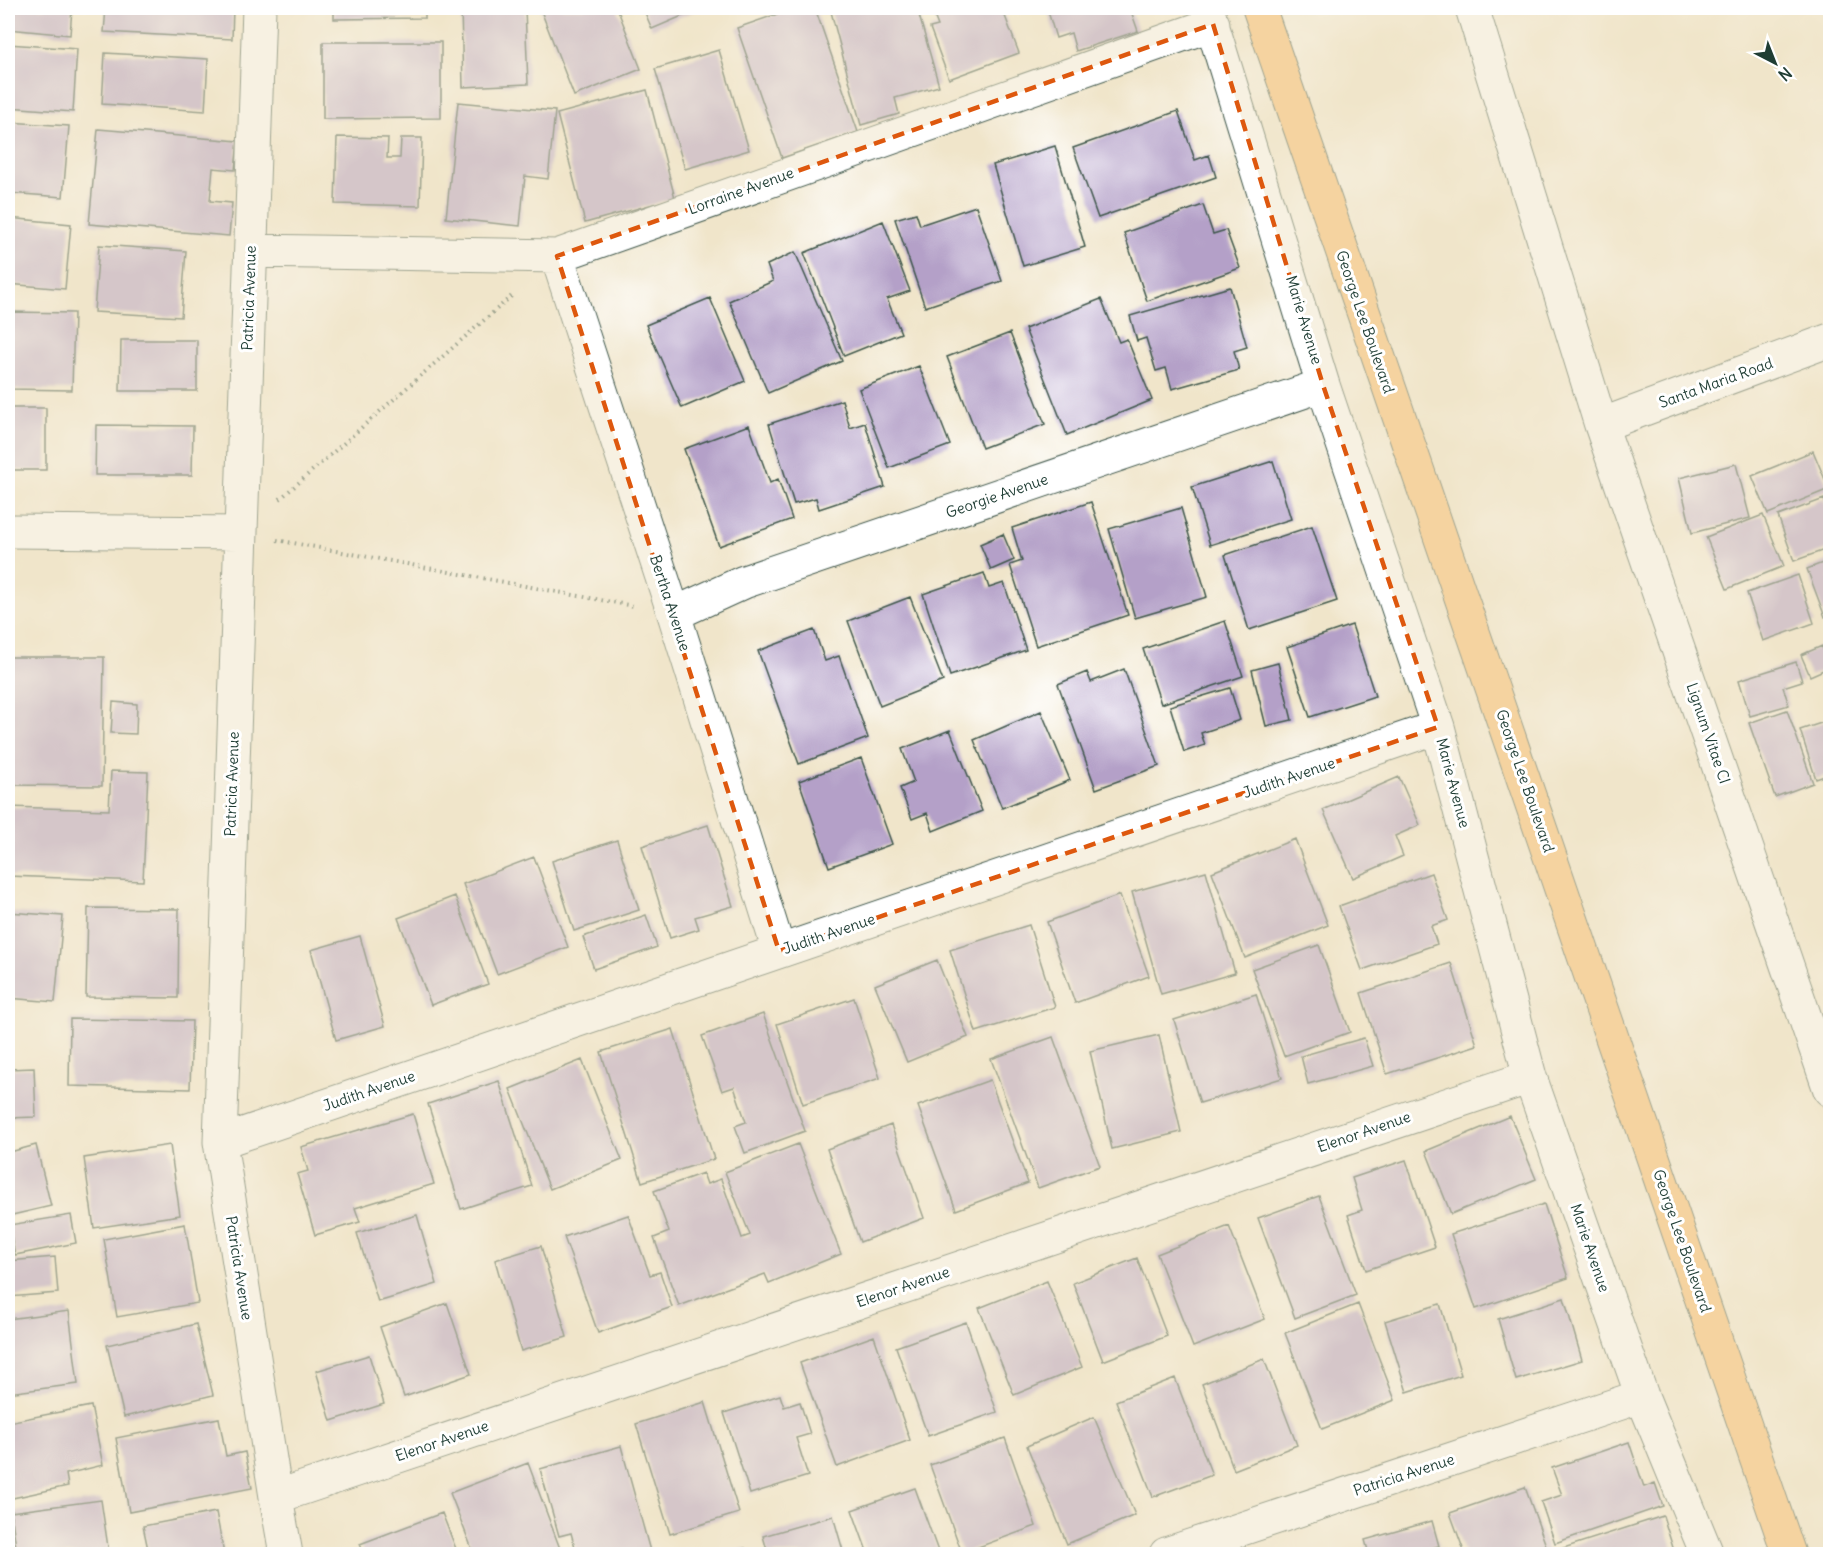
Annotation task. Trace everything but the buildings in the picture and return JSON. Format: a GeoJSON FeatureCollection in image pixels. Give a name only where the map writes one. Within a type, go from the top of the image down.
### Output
{"type":"FeatureCollection","features":[{"type":"Feature","properties":{"kind":"main road","name":"George Lee Boulevard"},"geometry":{"type":"LineString","coordinates":[[1259,8],[1789,1554]]}},
{"type":"Feature","properties":{"kind":"street","name":"Patricia Avenue"},"geometry":{"type":"LineString","coordinates":[[259,8],[219,1142],[286,1554]]}},
{"type":"Feature","properties":{"kind":"street","name":"Lignum Vitae Cl"},"geometry":{"type":"LineString","coordinates":[[1472,8],[1601,425],[1822,1039],[1830,1090]]}},
{"type":"Feature","properties":{"kind":"street","name":"Lorraine Avenue"},"geometry":{"type":"LineString","coordinates":[[251,251],[557,256],[1210,16]]}},
{"type":"Feature","properties":{"kind":"street","name":"Marie Avenue"},"geometry":{"type":"LineString","coordinates":[[1210,16],[1323,385],[1438,727],[1530,1077],[1642,1396],[1707,1554]]}},
{"type":"Feature","properties":{"kind":"street","name":"Bertha Avenue"},"geometry":{"type":"LineString","coordinates":[[557,256],[674,614],[779,951]]}},
{"type":"Feature","properties":{"kind":"street","name":"Santa Maria Road"},"geometry":{"type":"LineString","coordinates":[[1601,425],[1830,340]]}},
{"type":"Feature","properties":{"kind":"street","name":"Georgie Avenue"},"geometry":{"type":"LineString","coordinates":[[674,614],[744,582],[1323,385]]}},
{"type":"Feature","properties":{"kind":"street"},"geometry":{"type":"LineString","coordinates":[[8,531],[241,533]]}},
{"type":"Feature","properties":{"kind":"street","name":"Judith Avenue"},"geometry":{"type":"LineString","coordinates":[[219,1142],[1438,727]]}},
{"type":"Feature","properties":{"kind":"street","name":"Elenor Avenue"},"geometry":{"type":"LineString","coordinates":[[276,1497],[1530,1077]]}},
{"type":"Feature","properties":{"kind":"street","name":"Patricia Avenue"},"geometry":{"type":"LineString","coordinates":[[1166,1554],[1642,1396]]}},
{"type":"Feature","properties":{"kind":"path"},"geometry":{"type":"LineString","coordinates":[[241,533],[557,256]]}},
{"type":"Feature","properties":{"kind":"path"},"geometry":{"type":"LineString","coordinates":[[241,533],[674,614]]}},
{"type":"Feature","properties":{"kind":"highlighted area"},"geometry":{"type":"Polygon","coordinates":[[[1213,24],[1323,385],[1438,727],[779,951],[557,256],[1213,24]]]}}]}
